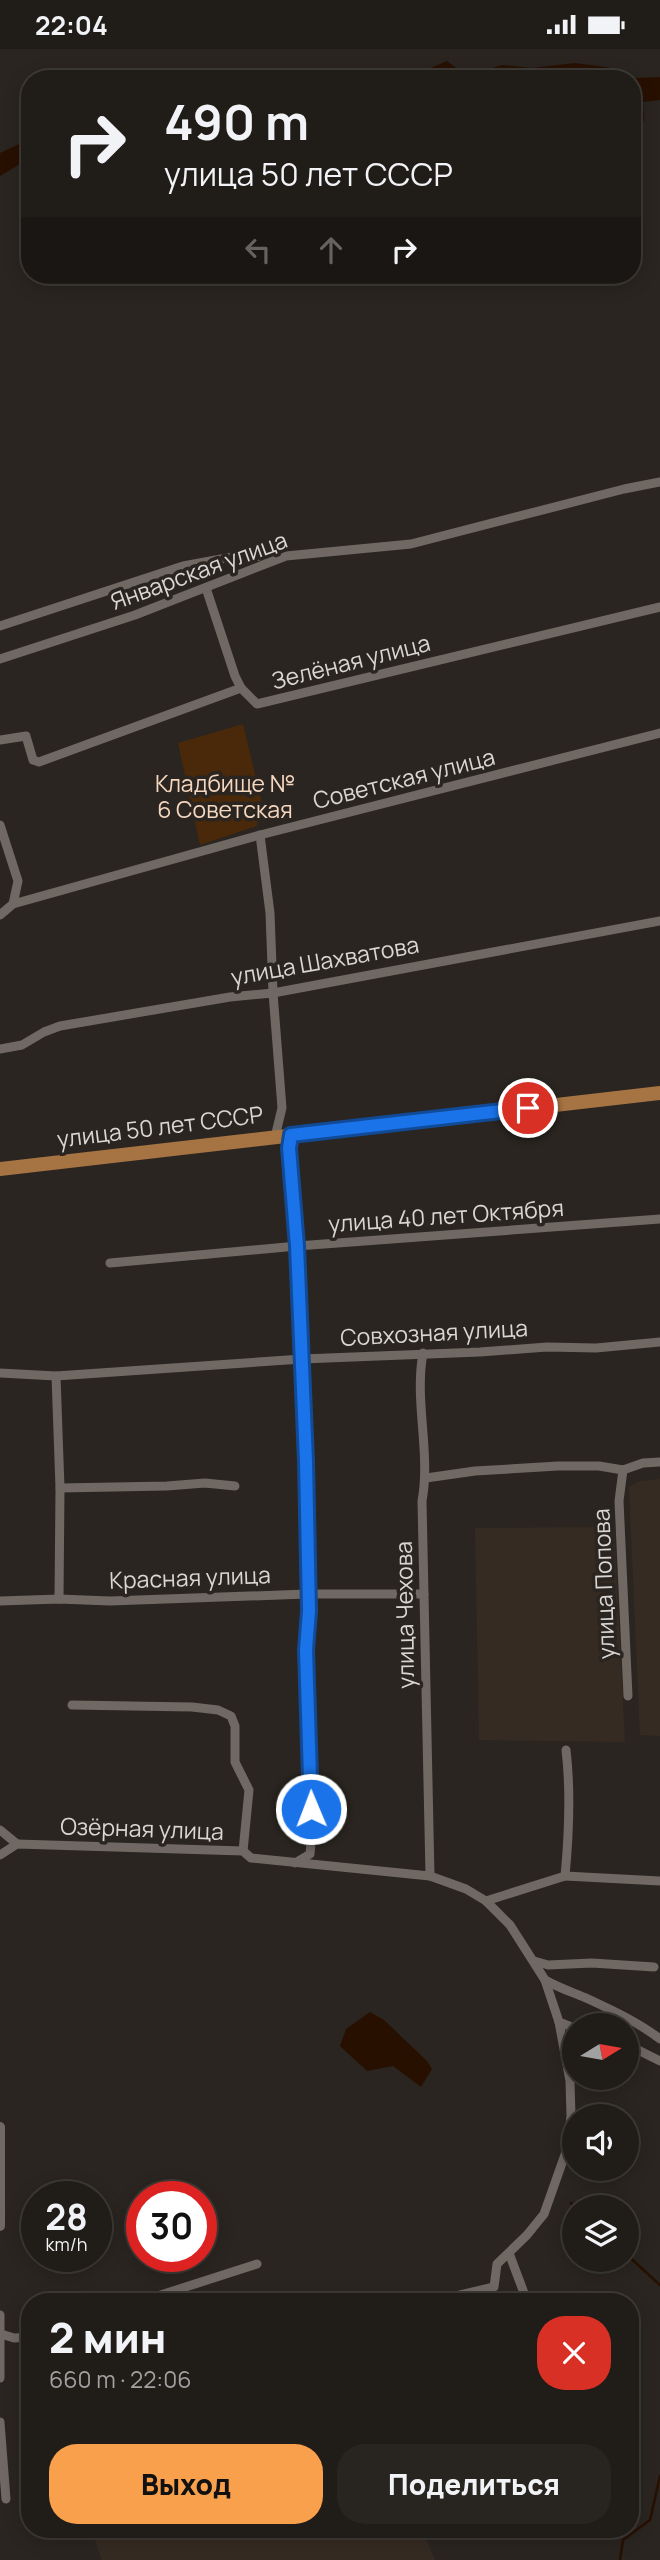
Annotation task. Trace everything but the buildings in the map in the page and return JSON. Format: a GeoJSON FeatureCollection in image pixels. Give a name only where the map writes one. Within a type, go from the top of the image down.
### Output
{"type":"FeatureCollection","features":[{"type":"Feature","properties":{"kind":"main road","name":"улица 50 лет СССР"},"geometry":{"type":"LineString","coordinates":[[0,1169],[660,1093]]}},
{"type":"Feature","properties":{"kind":"street","name":"Январская улица"},"geometry":{"type":"LineString","coordinates":[[0,659],[206,588],[286,556],[411,544],[660,482]]}},
{"type":"Feature","properties":{"kind":"street"},"geometry":{"type":"LineString","coordinates":[[0,626],[183,566],[232,557],[286,556]]}},
{"type":"Feature","properties":{"kind":"street"},"geometry":{"type":"LineString","coordinates":[[206,588],[235,676],[242,688]]}},
{"type":"Feature","properties":{"kind":"street","name":"Зелёная улица"},"geometry":{"type":"LineString","coordinates":[[0,740],[26,736],[33,760],[39,762],[242,688],[257,705],[660,607]]}},
{"type":"Feature","properties":{"kind":"street","name":"Советская улица"},"geometry":{"type":"LineString","coordinates":[[0,915],[13,904],[260,835],[660,733]]}},
{"type":"Feature","properties":{"kind":"street"},"geometry":{"type":"LineString","coordinates":[[0,825],[18,881],[13,904]]}},
{"type":"Feature","properties":{"kind":"street"},"geometry":{"type":"LineString","coordinates":[[260,835],[270,913],[282,1108],[275,1137]]}},
{"type":"Feature","properties":{"kind":"street","name":"улица Шахватова"},"geometry":{"type":"LineString","coordinates":[[0,1049],[22,1045],[60,1025],[273,992],[660,921]]}},
{"type":"Feature","properties":{"kind":"street"},"geometry":{"type":"LineString","coordinates":[[291,1135],[289,1148],[302,1359],[309,1611],[306,1650],[312,1832],[310,1854],[295,1863]]}},
{"type":"Feature","properties":{"kind":"street","name":"улица 40 лет Октября"},"geometry":{"type":"LineString","coordinates":[[110,1263],[660,1219]]}},
{"type":"Feature","properties":{"kind":"street","name":"Совхозная улица"},"geometry":{"type":"LineString","coordinates":[[0,1373],[56,1376],[302,1359],[547,1347],[596,1348],[660,1342]]}},
{"type":"Feature","properties":{"kind":"street","name":"улица Чехова"},"geometry":{"type":"LineString","coordinates":[[423,1353],[420,1372],[426,1478],[422,1501],[430,1876]]}},
{"type":"Feature","properties":{"kind":"street"},"geometry":{"type":"LineString","coordinates":[[56,1376],[60,1488],[59,1598]]}},
{"type":"Feature","properties":{"kind":"street"},"geometry":{"type":"LineString","coordinates":[[426,1478],[475,1471],[558,1466],[599,1466],[623,1470],[643,1463],[660,1462]]}},
{"type":"Feature","properties":{"kind":"street","name":"улица Попова"},"geometry":{"type":"LineString","coordinates":[[623,1470],[619,1501],[628,1696]]}},
{"type":"Feature","properties":{"kind":"street"},"geometry":{"type":"LineString","coordinates":[[60,1488],[205,1483],[234,1486]]}},
{"type":"Feature","properties":{"kind":"street","name":"Красная улица"},"geometry":{"type":"LineString","coordinates":[[0,1601],[424,1594]]}},
{"type":"Feature","properties":{"kind":"street"},"geometry":{"type":"LineString","coordinates":[[72,1705],[192,1707],[218,1710],[231,1716],[234,1726],[235,1762],[249,1790],[243,1851]]}},
{"type":"Feature","properties":{"kind":"street"},"geometry":{"type":"LineString","coordinates":[[565,1876],[570,1824],[566,1750]]}},
{"type":"Feature","properties":{"kind":"street"},"geometry":{"type":"LineString","coordinates":[[0,1830],[17,1844],[0,1855]]}},
{"type":"Feature","properties":{"kind":"street","name":"Озёрная улица"},"geometry":{"type":"LineString","coordinates":[[17,1844],[243,1851],[251,1858],[430,1876],[466,1889],[486,1901],[510,1924],[545,1979],[559,2022]]}},
{"type":"Feature","properties":{"kind":"street"},"geometry":{"type":"LineString","coordinates":[[486,1901],[565,1876],[660,1881]]}},
{"type":"Feature","properties":{"kind":"street"},"geometry":{"type":"LineString","coordinates":[[534,1961],[548,1965],[592,1962],[654,1967]]}},
{"type":"Feature","properties":{"kind":"street"},"geometry":{"type":"LineString","coordinates":[[545,1979],[642,2025],[660,2039]]}},
{"type":"Feature","properties":{"kind":"street"},"geometry":{"type":"LineString","coordinates":[[468,2293],[494,2287],[497,2264],[544,2214],[567,2149],[571,2116],[570,2081],[559,2022]]}},
{"type":"Feature","properties":{"kind":"street"},"geometry":{"type":"LineString","coordinates":[[639,2050],[660,2061]]}},
{"type":"Feature","properties":{"kind":"street"},"geometry":{"type":"LineString","coordinates":[[0,2127],[0,2226]]}},
{"type":"Feature","properties":{"kind":"street"},"geometry":{"type":"LineString","coordinates":[[509,2253],[524,2293]]}},
{"type":"Feature","properties":{"kind":"street"},"geometry":{"type":"LineString","coordinates":[[167,2293],[257,2264]]}},
{"type":"Feature","properties":{"kind":"street"},"geometry":{"type":"LineString","coordinates":[[0,2315],[0,2378]]}},
{"type":"Feature","properties":{"kind":"street"},"geometry":{"type":"LineString","coordinates":[[1,2334],[21,2338]]}},
{"type":"Feature","properties":{"kind":"street"},"geometry":{"type":"LineString","coordinates":[[0,2422],[6,2499]]}},
{"type":"Feature","properties":{"kind":"shaded area"},"geometry":{"type":"Polygon","coordinates":[[[447,61],[459,70],[426,70],[447,61]]]}},
{"type":"Feature","properties":{"kind":"shaded area"},"geometry":{"type":"Polygon","coordinates":[[[575,63],[616,70],[486,70],[502,65],[531,68],[575,63]]]}},
{"type":"Feature","properties":{"kind":"shaded area"},"geometry":{"type":"Polygon","coordinates":[[[660,77],[660,100],[643,102],[644,121],[641,121],[641,78],[660,77]]]}},
{"type":"Feature","properties":{"kind":"shaded area"},"geometry":{"type":"Polygon","coordinates":[[[21,143],[21,163],[0,176],[0,153],[21,143]]]}},
{"type":"Feature","properties":{"kind":"shaded area"},"geometry":{"type":"Polygon","coordinates":[[[660,1479],[660,1736],[640,1735],[629,1487],[640,1481],[660,1479]]]}},
{"type":"Feature","properties":{"kind":"shaded area"},"geometry":{"type":"Polygon","coordinates":[[[614,1527],[625,1742],[479,1740],[475,1528],[614,1527]]]}},
{"type":"Feature","properties":{"kind":"shaded area"},"geometry":{"type":"Polygon","coordinates":[[[370,2012],[384,2020],[427,2061],[432,2069],[421,2087],[393,2066],[367,2071],[340,2046],[346,2029],[370,2012]]]}},
{"type":"Feature","properties":{"kind":"shaded area"},"geometry":{"type":"Polygon","coordinates":[[[94,2538],[426,2538],[435,2560],[102,2560],[94,2538]]]}},
{"type":"Feature","properties":{"kind":"green space","name":"Кладбище № 6 Советская"},"geometry":{"type":"Polygon","coordinates":[[[243,724],[262,803],[257,826],[200,845],[178,743],[243,724]]]}},
{"type":"Feature","properties":{"kind":"waterway"},"geometry":{"type":"LineString","coordinates":[[639,2266],[660,2285]]}},
{"type":"Feature","properties":{"kind":"waterway"},"geometry":{"type":"LineString","coordinates":[[639,2528],[650,2520],[660,2476]]}},
{"type":"Feature","properties":{"kind":"waterway"},"geometry":{"type":"LineString","coordinates":[[620,2560],[623,2540],[626,2538]]}},
{"type":"Feature","properties":{"kind":"route"},"geometry":{"type":"LineString","coordinates":[[311,1809],[306,1650],[309,1611],[306,1461],[297,1246],[289,1148],[291,1135],[528,1108]]}}]}
